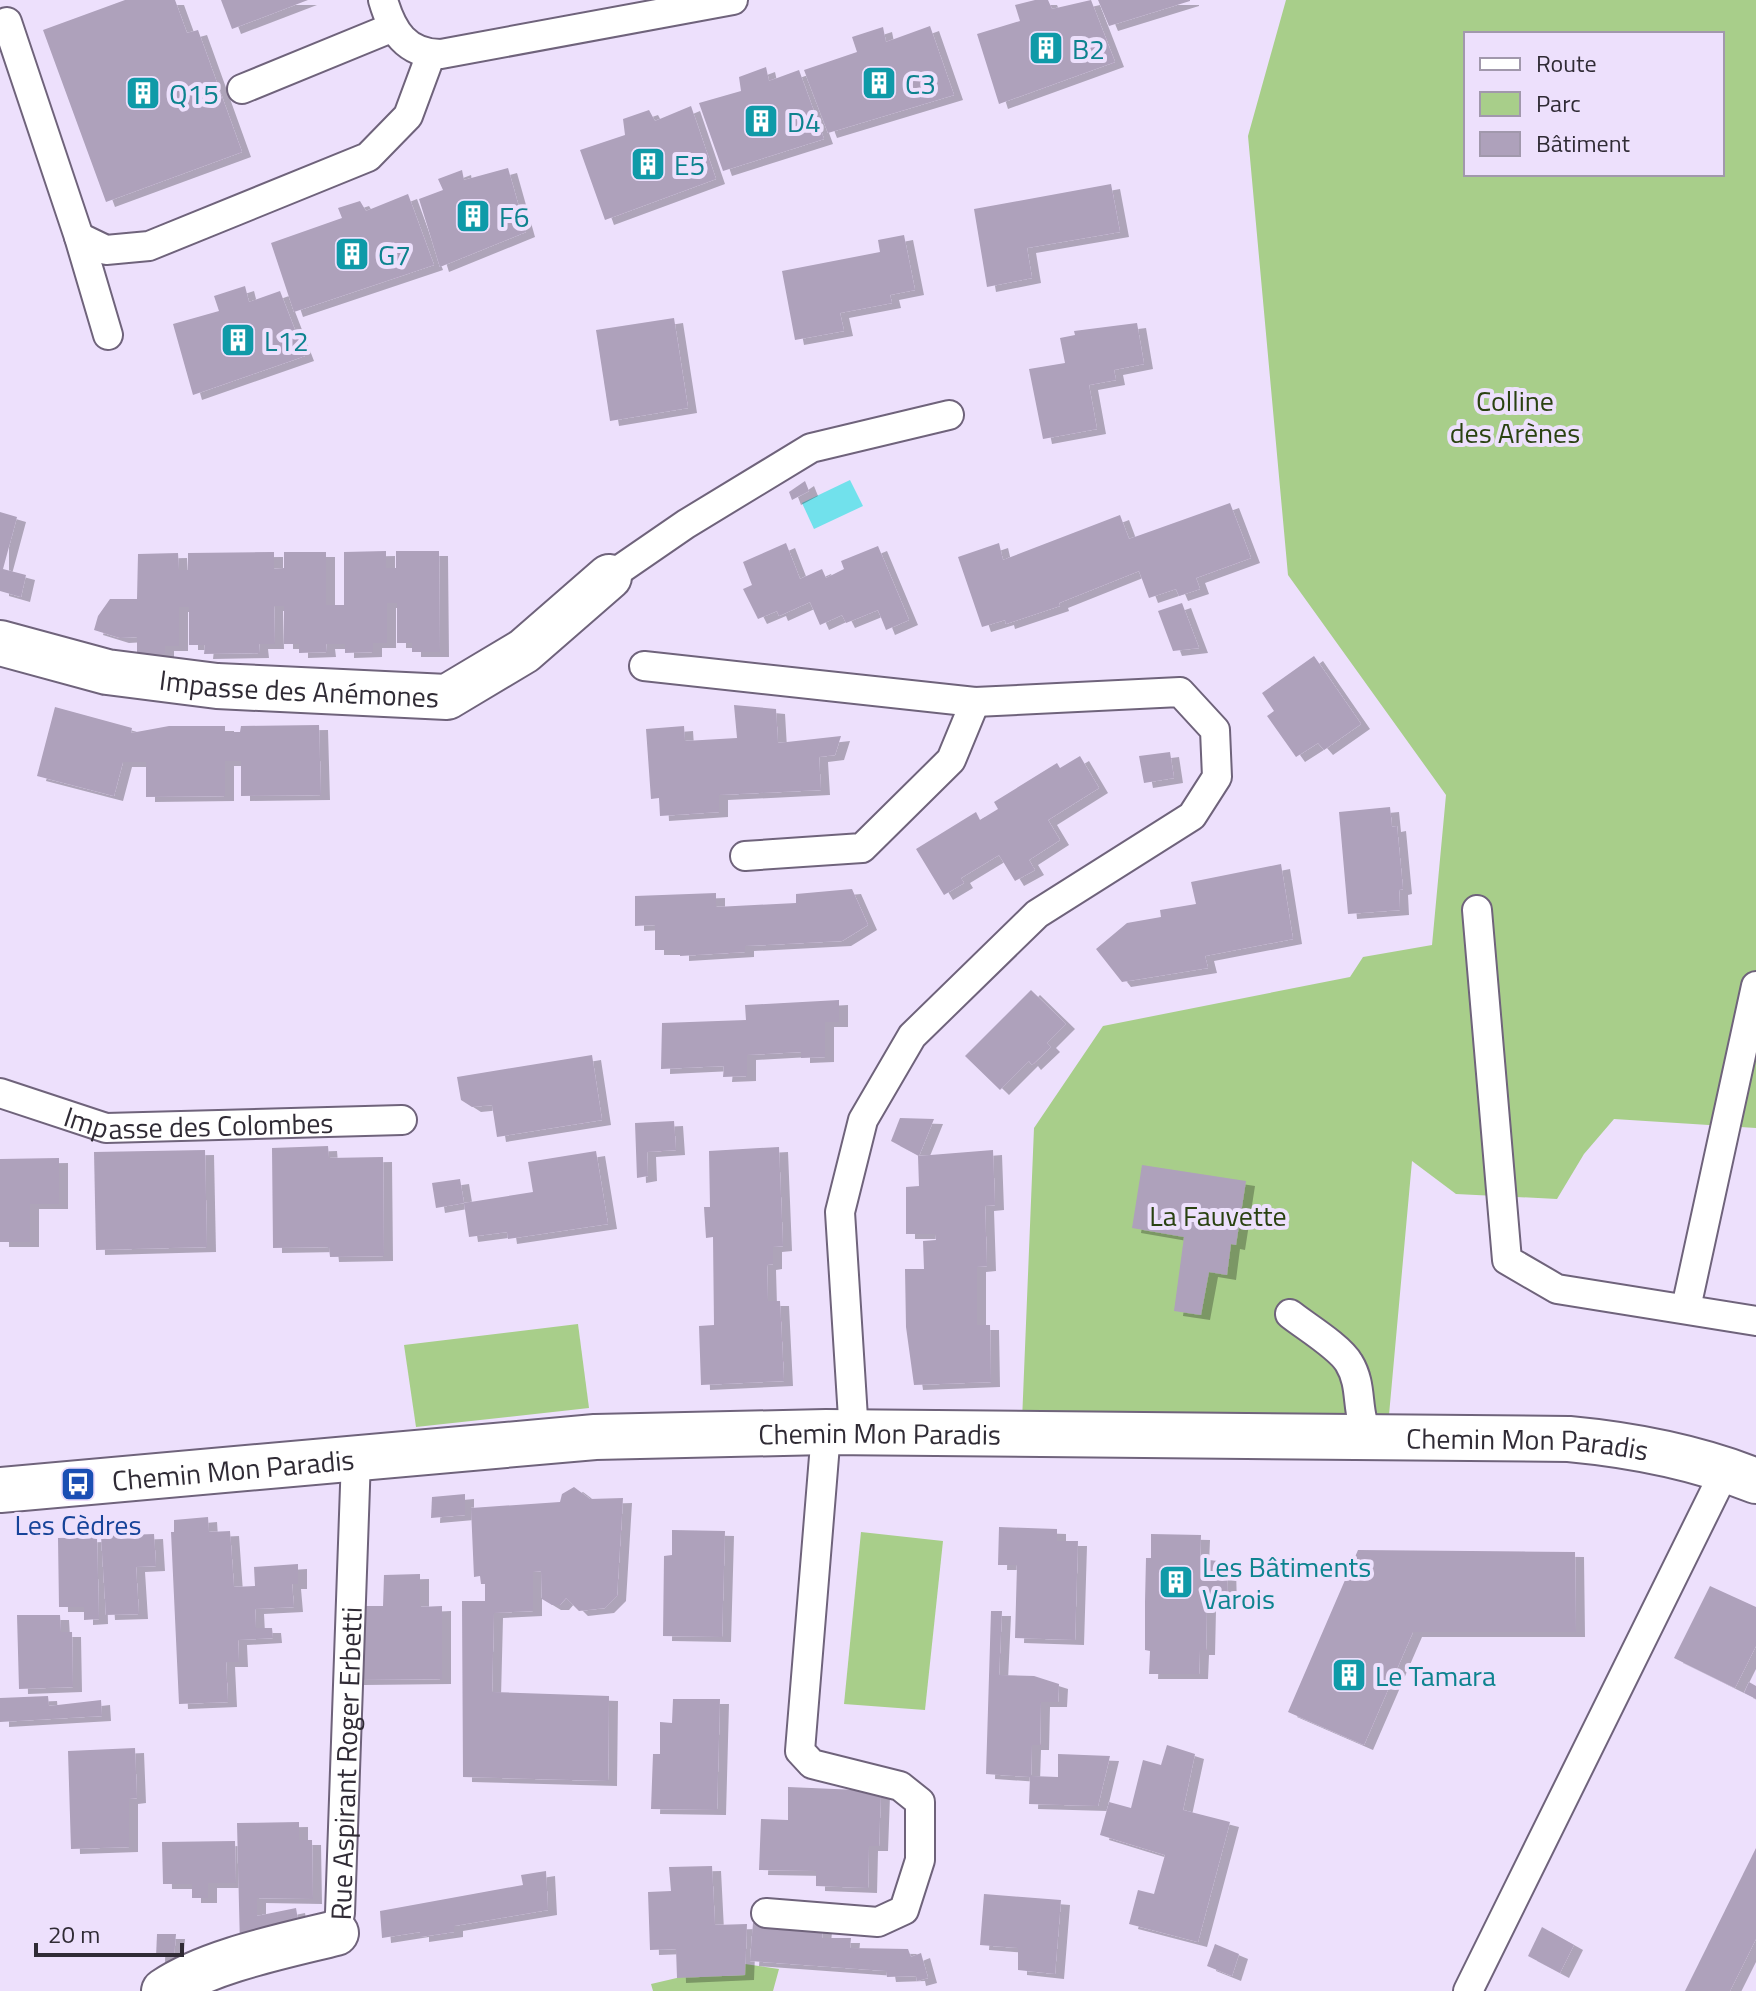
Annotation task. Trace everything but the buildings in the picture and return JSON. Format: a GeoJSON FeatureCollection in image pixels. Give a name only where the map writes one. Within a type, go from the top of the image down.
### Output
{"type":"FeatureCollection","features":[{"type":"Feature","properties":{"kind":"street","name":"Impasse des Anémones"},"geometry":{"type":"LineString","coordinates":[[0,643],[107,672],[217,686],[447,697],[524,651],[609,577]]}},
{"type":"Feature","properties":{"kind":"street","name":"Chemin Mon Paradis"},"geometry":{"type":"LineString","coordinates":[[0,1490],[595,1437],[840,1433],[1569,1439],[1630,1445],[1741,1475]]}},
{"type":"Feature","properties":{"kind":"street","name":"Rue Aspirant Roger Erbetti"},"geometry":{"type":"LineString","coordinates":[[164,1991],[178,1981],[336,1933]]}},
{"type":"Feature","properties":{"kind":"lane"},"geometry":{"type":"LineString","coordinates":[[383,0],[391,28],[409,47],[431,54],[733,0]]}},
{"type":"Feature","properties":{"kind":"lane"},"geometry":{"type":"LineString","coordinates":[[7,22],[79,237],[108,335]]}},
{"type":"Feature","properties":{"kind":"lane"},"geometry":{"type":"LineString","coordinates":[[242,89],[391,28]]}},
{"type":"Feature","properties":{"kind":"lane"},"geometry":{"type":"LineString","coordinates":[[79,237],[106,250],[149,246],[368,157],[408,116],[431,54]]}},
{"type":"Feature","properties":{"kind":"lane"},"geometry":{"type":"LineString","coordinates":[[609,577],[686,524],[811,448],[949,415]]}},
{"type":"Feature","properties":{"kind":"lane"},"geometry":{"type":"LineString","coordinates":[[644,666],[975,702],[1180,692],[1215,730],[1217,777],[1192,816],[1037,914],[1025,925],[912,1036],[863,1120],[840,1212],[840,1433],[800,1751],[812,1764],[900,1786],[920,1802],[920,1860],[904,1910],[878,1922],[766,1913]]}},
{"type":"Feature","properties":{"kind":"lane"},"geometry":{"type":"LineString","coordinates":[[745,856],[862,848],[951,760],[975,702]]}},
{"type":"Feature","properties":{"kind":"lane"},"geometry":{"type":"LineString","coordinates":[[1477,910],[1507,1260],[1557,1289],[1756,1321]]}},
{"type":"Feature","properties":{"kind":"lane"},"geometry":{"type":"LineString","coordinates":[[1686,1308],[1756,986]]}},
{"type":"Feature","properties":{"kind":"lane","name":"Impasse des Colombes"},"geometry":{"type":"LineString","coordinates":[[0,1093],[106,1128],[402,1120]]}},
{"type":"Feature","properties":{"kind":"lane"},"geometry":{"type":"LineString","coordinates":[[1290,1314],[1348,1360],[1360,1391],[1361,1426],[1372,1439]]}},
{"type":"Feature","properties":{"kind":"lane","name":"Rue Aspirant Roger Erbetti"},"geometry":{"type":"LineString","coordinates":[[336,1933],[340,1913],[356,1458]]}},
{"type":"Feature","properties":{"kind":"lane"},"geometry":{"type":"LineString","coordinates":[[1468,1991],[1741,1475]]}},
{"type":"Feature","properties":{"kind":"green space","name":"Colline des Arènes"},"geometry":{"type":"Polygon","coordinates":[[[1286,0],[1756,0],[1756,1128],[1614,1119],[1584,1154],[1557,1199],[1456,1194],[1412,1161],[1388,1426],[1022,1421],[1034,1128],[1103,1026],[1350,977],[1363,957],[1432,945],[1446,795],[1288,575],[1248,136],[1286,0]]]}},
{"type":"Feature","properties":{"kind":"green space"},"geometry":{"type":"Polygon","coordinates":[[[578,1324],[589,1408],[416,1427],[404,1345],[578,1324]]]}},
{"type":"Feature","properties":{"kind":"green space"},"geometry":{"type":"Polygon","coordinates":[[[861,1532],[943,1541],[925,1710],[844,1704],[861,1532]]]}},
{"type":"Feature","properties":{"kind":"green space"},"geometry":{"type":"Polygon","coordinates":[[[745,1964],[779,1969],[773,1991],[653,1991],[651,1984],[681,1977],[744,1975],[745,1964]]]}},
{"type":"Feature","properties":{"kind":"shaded area"},"geometry":{"type":"Polygon","coordinates":[[[850,480],[863,506],[814,529],[802,503],[850,480]]]}},
{"type":"Feature","properties":{"kind":"place","name":"B2"},"geometry":{"type":"Point","coordinates":[1046,48]}},
{"type":"Feature","properties":{"kind":"place","name":"C3"},"geometry":{"type":"Point","coordinates":[879,83]}},
{"type":"Feature","properties":{"kind":"place","name":"Q15"},"geometry":{"type":"Point","coordinates":[143,93]}},
{"type":"Feature","properties":{"kind":"place","name":"D4"},"geometry":{"type":"Point","coordinates":[761,121]}},
{"type":"Feature","properties":{"kind":"place","name":"E5"},"geometry":{"type":"Point","coordinates":[648,164]}},
{"type":"Feature","properties":{"kind":"place","name":"F6"},"geometry":{"type":"Point","coordinates":[473,216]}},
{"type":"Feature","properties":{"kind":"place","name":"G7"},"geometry":{"type":"Point","coordinates":[352,254]}},
{"type":"Feature","properties":{"kind":"place","name":"L12"},"geometry":{"type":"Point","coordinates":[238,340]}},
{"type":"Feature","properties":{"kind":"place","name":"Les Cèdres"},"geometry":{"type":"Point","coordinates":[78,1484]}},
{"type":"Feature","properties":{"kind":"place","name":"Les Bâtiments Varois"},"geometry":{"type":"Point","coordinates":[1176,1582]}},
{"type":"Feature","properties":{"kind":"place","name":"Le Tamara"},"geometry":{"type":"Point","coordinates":[1349,1675]}},
{"type":"Feature","properties":{"kind":"park label","name":"La Fauvette"},"geometry":{"type":"Point","coordinates":[1218,1215]}}]}
